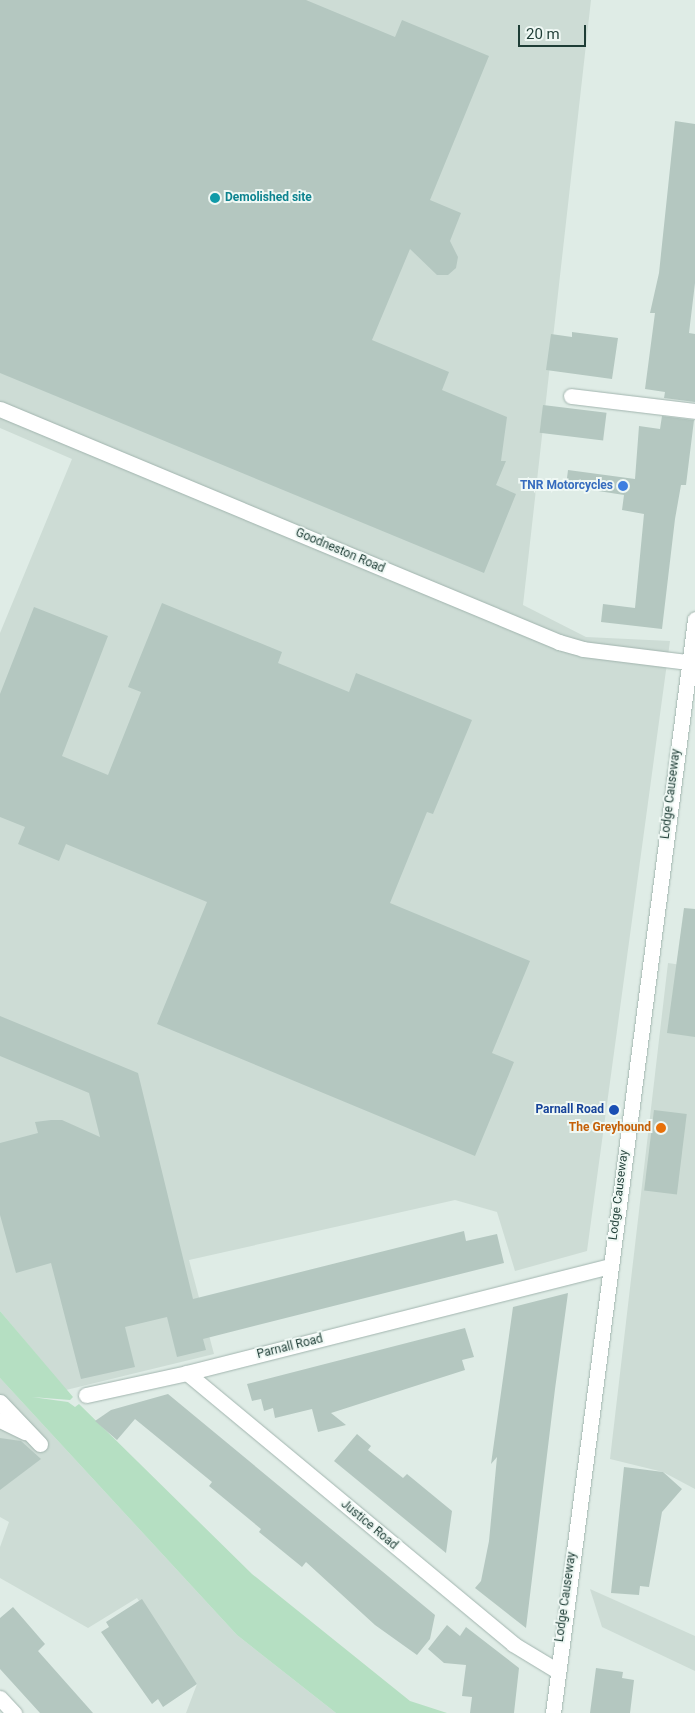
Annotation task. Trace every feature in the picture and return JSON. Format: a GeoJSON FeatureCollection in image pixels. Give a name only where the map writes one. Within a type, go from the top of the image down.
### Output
{"type":"FeatureCollection","features":[{"type":"Feature","properties":{"kind":"street"},"geometry":{"type":"LineString","coordinates":[[571,396],[695,411]]}},
{"type":"Feature","properties":{"kind":"street","name":"Goodneston Road"},"geometry":{"type":"LineString","coordinates":[[0,409],[559,642],[583,649],[692,662]]}},
{"type":"Feature","properties":{"kind":"street","name":"Lodge Causeway"},"geometry":{"type":"LineString","coordinates":[[553,1713],[556,1670],[692,662],[695,618]]}},
{"type":"Feature","properties":{"kind":"street","name":"Parnall Road"},"geometry":{"type":"LineString","coordinates":[[86,1395],[187,1373],[610,1266]]}},
{"type":"Feature","properties":{"kind":"street","name":"Justice Road"},"geometry":{"type":"LineString","coordinates":[[187,1373],[513,1644],[556,1670]]}},
{"type":"Feature","properties":{"kind":"street"},"geometry":{"type":"LineString","coordinates":[[0,1402],[40,1444],[0,1420]]}},
{"type":"Feature","properties":{"kind":"street"},"geometry":{"type":"LineString","coordinates":[[0,1698],[14,1713]]}},
{"type":"Feature","properties":{"kind":"shaded area"},"geometry":{"type":"Polygon","coordinates":[[[0,0],[591,0],[523,605],[586,637],[670,641],[587,1251],[515,1271],[497,1212],[455,1200],[189,1260],[214,1354],[66,1390],[0,1311],[0,633],[72,459],[0,428],[0,0]]]}},
{"type":"Feature","properties":{"kind":"shaded area"},"geometry":{"type":"Polygon","coordinates":[[[668,963],[695,967],[695,1489],[663,1472],[610,1459],[668,963]]]}},
{"type":"Feature","properties":{"kind":"shaded area"},"geometry":{"type":"Polygon","coordinates":[[[0,1378],[237,1635],[336,1713],[186,1713],[197,1684],[137,1598],[88,1628],[0,1578],[0,1547],[9,1522],[0,1517],[0,1378]]]}},
{"type":"Feature","properties":{"kind":"shaded area"},"geometry":{"type":"Polygon","coordinates":[[[590,1589],[695,1636],[695,1671],[602,1627],[590,1589]]]}},
{"type":"Feature","properties":{"kind":"green space"},"geometry":{"type":"Polygon","coordinates":[[[0,1311],[73,1397],[70,1400],[32,1397],[68,1402],[75,1407],[79,1404],[252,1574],[410,1701],[447,1713],[336,1713],[237,1635],[0,1378],[0,1311]]]}},
{"type":"Feature","properties":{"kind":"building","name":"Demolished site"},"geometry":{"type":"Polygon","coordinates":[[[0,0],[306,0],[395,37],[402,20],[489,56],[430,200],[461,213],[450,241],[458,257],[456,268],[448,275],[437,275],[410,249],[372,340],[449,372],[442,390],[507,417],[501,461],[506,461],[496,485],[516,494],[484,573],[0,373],[0,0]]]}},
{"type":"Feature","properties":{"kind":"building"},"geometry":{"type":"Polygon","coordinates":[[[675,121],[695,124],[695,283],[689,333],[695,334],[695,402],[664,398],[665,392],[645,389],[655,313],[650,313],[659,273],[675,121]]]}},
{"type":"Feature","properties":{"kind":"building"},"geometry":{"type":"Polygon","coordinates":[[[572,332],[618,338],[612,379],[546,370],[551,334],[572,337],[572,332]]]}},
{"type":"Feature","properties":{"kind":"building"},"geometry":{"type":"Polygon","coordinates":[[[543,405],[607,413],[603,441],[540,433],[543,405]]]}},
{"type":"Feature","properties":{"kind":"building"},"geometry":{"type":"Polygon","coordinates":[[[662,416],[694,420],[686,485],[681,485],[675,519],[662,629],[601,622],[603,604],[635,608],[644,514],[622,510],[624,495],[566,486],[568,470],[635,479],[639,426],[660,429],[662,416]]]}},
{"type":"Feature","properties":{"kind":"building"},"geometry":{"type":"Polygon","coordinates":[[[162,603],[282,652],[278,663],[349,692],[356,673],[472,720],[433,814],[427,812],[390,903],[530,961],[492,1053],[514,1062],[475,1156],[157,1024],[207,902],[66,844],[59,861],[18,844],[25,827],[0,817],[0,694],[34,607],[108,636],[62,756],[108,775],[141,692],[128,687],[162,603]]]}},
{"type":"Feature","properties":{"kind":"building"},"geometry":{"type":"Polygon","coordinates":[[[684,908],[695,909],[695,1037],[667,1033],[684,908]]]}},
{"type":"Feature","properties":{"kind":"building"},"geometry":{"type":"Polygon","coordinates":[[[0,1016],[138,1073],[193,1299],[464,1231],[466,1241],[497,1234],[504,1263],[203,1339],[206,1350],[177,1357],[167,1317],[125,1327],[135,1367],[81,1379],[51,1263],[16,1273],[0,1215],[0,1143],[38,1133],[35,1122],[51,1120],[62,1120],[100,1137],[89,1093],[0,1056],[0,1016]]]}},
{"type":"Feature","properties":{"kind":"building"},"geometry":{"type":"Polygon","coordinates":[[[654,1110],[687,1114],[677,1194],[644,1190],[654,1110]]]}},
{"type":"Feature","properties":{"kind":"building"},"geometry":{"type":"Polygon","coordinates":[[[568,1293],[526,1628],[475,1588],[481,1581],[489,1541],[497,1457],[491,1464],[513,1307],[568,1293]]]}},
{"type":"Feature","properties":{"kind":"building"},"geometry":{"type":"Polygon","coordinates":[[[465,1328],[474,1357],[462,1360],[465,1370],[331,1413],[346,1425],[318,1432],[312,1409],[275,1418],[273,1408],[264,1411],[261,1399],[252,1401],[247,1384],[465,1328]]]}},
{"type":"Feature","properties":{"kind":"building"},"geometry":{"type":"Polygon","coordinates":[[[168,1394],[435,1615],[430,1639],[417,1655],[375,1625],[306,1562],[302,1567],[259,1532],[261,1529],[209,1486],[212,1482],[135,1419],[117,1440],[95,1421],[111,1410],[168,1394]]]}},
{"type":"Feature","properties":{"kind":"building"},"geometry":{"type":"Polygon","coordinates":[[[357,1434],[371,1446],[368,1450],[403,1478],[407,1474],[452,1511],[446,1553],[334,1461],[357,1434]]]}},
{"type":"Feature","properties":{"kind":"building"},"geometry":{"type":"Polygon","coordinates":[[[0,1438],[21,1441],[41,1459],[0,1490],[0,1438]]]}},
{"type":"Feature","properties":{"kind":"building"},"geometry":{"type":"Polygon","coordinates":[[[624,1467],[663,1472],[682,1489],[662,1512],[649,1587],[640,1586],[639,1595],[611,1593],[624,1467]]]}},
{"type":"Feature","properties":{"kind":"building"},"geometry":{"type":"Polygon","coordinates":[[[142,1599],[197,1684],[163,1707],[158,1699],[152,1704],[101,1632],[109,1627],[106,1622],[142,1599]]]}},
{"type":"Feature","properties":{"kind":"building"},"geometry":{"type":"Polygon","coordinates":[[[13,1607],[45,1644],[38,1651],[93,1713],[40,1713],[0,1669],[0,1618],[13,1607]]]}},
{"type":"Feature","properties":{"kind":"building"},"geometry":{"type":"Polygon","coordinates":[[[447,1625],[460,1636],[466,1627],[519,1668],[514,1713],[470,1713],[472,1697],[462,1696],[466,1665],[444,1663],[428,1649],[447,1625]]]}},
{"type":"Feature","properties":{"kind":"building"},"geometry":{"type":"Polygon","coordinates":[[[596,1668],[623,1672],[622,1678],[634,1680],[630,1713],[590,1713],[596,1668]]]}},
{"type":"Feature","properties":{"kind":"place","name":"Demolished site"},"geometry":{"type":"Point","coordinates":[215,198]}},
{"type":"Feature","properties":{"kind":"place","name":"TNR Motorcycles"},"geometry":{"type":"Point","coordinates":[623,486]}},
{"type":"Feature","properties":{"kind":"place","name":"Parnall Road"},"geometry":{"type":"Point","coordinates":[614,1110]}},
{"type":"Feature","properties":{"kind":"place","name":"The Greyhound"},"geometry":{"type":"Point","coordinates":[661,1128]}}]}
